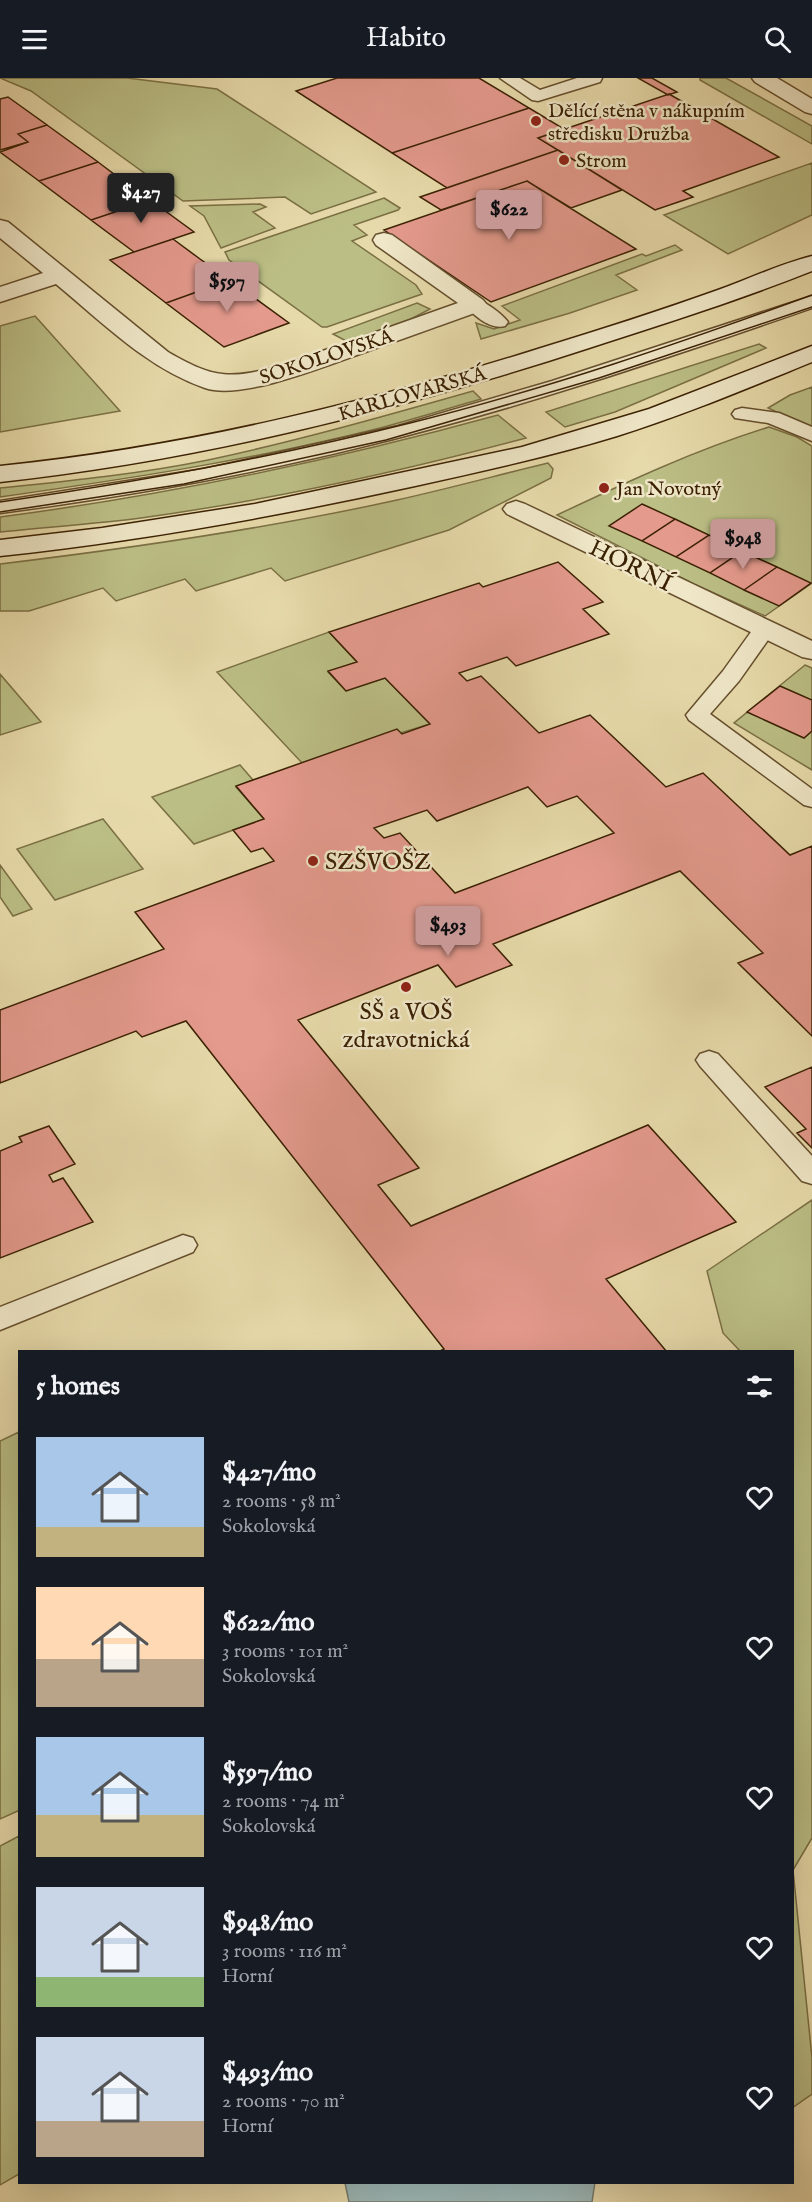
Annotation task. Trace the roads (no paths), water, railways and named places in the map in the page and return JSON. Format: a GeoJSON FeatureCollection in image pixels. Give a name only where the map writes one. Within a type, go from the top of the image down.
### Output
{"type":"FeatureCollection","features":[{"type":"Feature","properties":{"kind":"main road"},"geometry":{"type":"LineString","coordinates":[[762,78],[812,108]]}},
{"type":"Feature","properties":{"kind":"main road","name":"SOKOLOVSKÁ"},"geometry":{"type":"LineString","coordinates":[[0,226],[160,357],[180,369],[214,383],[255,380],[292,370],[475,305]]}},
{"type":"Feature","properties":{"kind":"main road"},"geometry":{"type":"LineString","coordinates":[[384,240],[475,305]]}},
{"type":"Feature","properties":{"kind":"main road","name":"KARLOVARSKÁ"},"geometry":{"type":"LineString","coordinates":[[0,474],[169,452],[303,424],[402,397],[654,321],[812,263]]}},
{"type":"Feature","properties":{"kind":"main road"},"geometry":{"type":"LineString","coordinates":[[0,295],[60,275]]}},
{"type":"Feature","properties":{"kind":"main road"},"geometry":{"type":"LineString","coordinates":[[0,548],[196,523],[468,467],[568,442],[635,422],[812,353]]}},
{"type":"Feature","properties":{"kind":"main road","name":"HORNÍ"},"geometry":{"type":"LineString","coordinates":[[516,509],[764,630],[812,651]]}},
{"type":"Feature","properties":{"kind":"lane"},"geometry":{"type":"LineString","coordinates":[[508,78],[538,96],[594,78]]}},
{"type":"Feature","properties":{"kind":"lane","name":"KARLOVARSKÁ"},"geometry":{"type":"LineString","coordinates":[[0,507],[243,468],[403,430],[641,361],[812,302]]}},
{"type":"Feature","properties":{"kind":"lane"},"geometry":{"type":"LineString","coordinates":[[475,305],[498,322]]}},
{"type":"Feature","properties":{"kind":"lane"},"geometry":{"type":"LineString","coordinates":[[742,414],[772,417],[812,435]]}},
{"type":"Feature","properties":{"kind":"lane"},"geometry":{"type":"LineString","coordinates":[[764,630],[731,676],[697,715],[812,800]]}},
{"type":"Feature","properties":{"kind":"lane"},"geometry":{"type":"LineString","coordinates":[[710,1060],[812,1174]]}},
{"type":"Feature","properties":{"kind":"lane"},"geometry":{"type":"LineString","coordinates":[[0,1319],[183,1245]]}},
{"type":"Feature","properties":{"kind":"water"},"geometry":{"type":"Polygon","coordinates":[[[345,2184],[595,2184],[592,2202],[349,2202],[345,2184]]]}},
{"type":"Feature","properties":{"kind":"tram line"},"geometry":{"type":"LineString","coordinates":[[0,502],[206,468],[308,447],[461,410],[613,364],[812,295]]}},
{"type":"Feature","properties":{"kind":"tram line"},"geometry":{"type":"LineString","coordinates":[[0,512],[184,484],[386,440],[599,378],[812,307]]}},
{"type":"Feature","properties":{"kind":"place","name":"Dělící stěna v nákupním středisku Družba"},"geometry":{"type":"Point","coordinates":[536,121]}},
{"type":"Feature","properties":{"kind":"place","name":"Strom"},"geometry":{"type":"Point","coordinates":[564,160]}},
{"type":"Feature","properties":{"kind":"place","name":"Jan Novotný"},"geometry":{"type":"Point","coordinates":[604,488]}},
{"type":"Feature","properties":{"kind":"place","name":"SZŠVOŠZ"},"geometry":{"type":"Point","coordinates":[313,861]}},
{"type":"Feature","properties":{"kind":"place","name":"SŠ a VOŠ zdravotnická"},"geometry":{"type":"Point","coordinates":[406,987]}}]}
